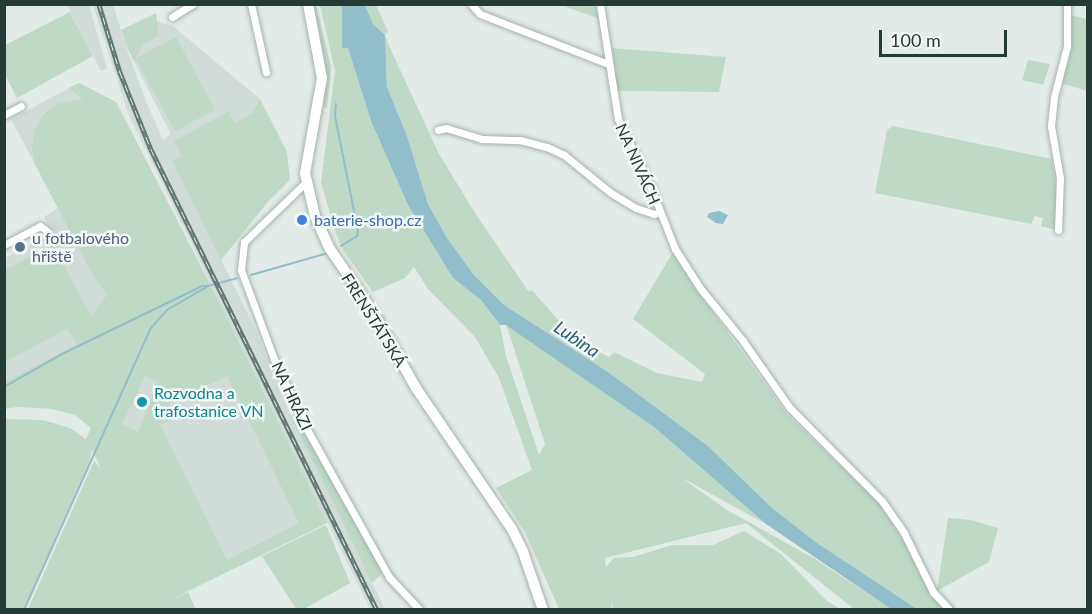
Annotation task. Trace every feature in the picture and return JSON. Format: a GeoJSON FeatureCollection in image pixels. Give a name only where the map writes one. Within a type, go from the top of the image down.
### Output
{"type":"FeatureCollection","features":[{"type":"Feature","properties":{"kind":"main road","name":"FRENŠTÁTSKÁ"},"geometry":{"type":"LineString","coordinates":[[308,4],[322,78],[306,164],[306,182],[315,216],[331,252],[380,323],[427,405],[512,529],[523,552],[543,609]]}},
{"type":"Feature","properties":{"kind":"street"},"geometry":{"type":"LineString","coordinates":[[172,17],[194,4]]}},
{"type":"Feature","properties":{"kind":"street"},"geometry":{"type":"LineString","coordinates":[[251,4],[266,72]]}},
{"type":"Feature","properties":{"kind":"street"},"geometry":{"type":"LineString","coordinates":[[471,4],[480,14],[608,64]]}},
{"type":"Feature","properties":{"kind":"street","name":"NA NIVÁCH"},"geometry":{"type":"LineString","coordinates":[[600,4],[618,119],[649,183],[675,249],[699,288],[743,341],[790,408],[882,501],[904,533],[933,592],[950,609]]}},
{"type":"Feature","properties":{"kind":"street"},"geometry":{"type":"LineString","coordinates":[[1058,230],[1060,178],[1051,126],[1054,97],[1067,46],[1067,4]]}},
{"type":"Feature","properties":{"kind":"street"},"geometry":{"type":"LineString","coordinates":[[4,115],[21,106]]}},
{"type":"Feature","properties":{"kind":"street"},"geometry":{"type":"LineString","coordinates":[[438,130],[446,128],[482,139],[519,140],[547,147],[564,155],[611,193],[636,208],[654,214],[660,212]]}},
{"type":"Feature","properties":{"kind":"street","name":"NA HRÁZI"},"geometry":{"type":"LineString","coordinates":[[306,182],[244,242],[242,270],[274,359],[305,426],[389,577],[420,609]]}},
{"type":"Feature","properties":{"kind":"street"},"geometry":{"type":"LineString","coordinates":[[4,245],[39,226],[47,231]]}},
{"type":"Feature","properties":{"kind":"shaded area"},"geometry":{"type":"Polygon","coordinates":[[[67,5],[89,5],[107,68],[101,71],[67,5]]]}},
{"type":"Feature","properties":{"kind":"shaded area"},"geometry":{"type":"Polygon","coordinates":[[[93,5],[113,5],[124,40],[155,21],[173,26],[260,99],[252,113],[233,124],[235,127],[173,161],[256,331],[289,413],[385,609],[370,609],[328,523],[166,601],[87,438],[91,428],[75,414],[189,288],[5,382],[5,258],[42,238],[49,226],[44,217],[58,208],[11,119],[79,83],[116,102],[222,306],[128,113],[93,5]],[[125,44],[163,140],[171,134],[125,44]]]}},
{"type":"Feature","properties":{"kind":"green space"},"geometry":{"type":"Polygon","coordinates":[[[313,5],[316,5],[331,67],[327,108],[324,107],[324,56],[313,5]]]}},
{"type":"Feature","properties":{"kind":"green space"},"geometry":{"type":"Polygon","coordinates":[[[320,5],[342,5],[342,48],[348,48],[371,121],[408,205],[453,278],[481,300],[500,325],[506,356],[539,455],[545,444],[506,324],[654,427],[766,524],[682,478],[727,510],[815,559],[891,609],[854,609],[746,523],[605,558],[606,567],[614,558],[633,557],[672,545],[713,545],[744,531],[781,554],[826,600],[840,609],[613,610],[612,603],[611,609],[559,609],[525,532],[496,488],[532,470],[499,378],[475,337],[428,289],[414,267],[405,278],[373,292],[343,250],[336,234],[321,183],[335,71],[320,5]]]}},
{"type":"Feature","properties":{"kind":"green space"},"geometry":{"type":"Polygon","coordinates":[[[365,5],[376,5],[388,31],[385,35],[373,24],[365,5]]]}},
{"type":"Feature","properties":{"kind":"green space"},"geometry":{"type":"Polygon","coordinates":[[[561,5],[595,5],[598,18],[589,15],[561,5]]]}},
{"type":"Feature","properties":{"kind":"green space"},"geometry":{"type":"Polygon","coordinates":[[[70,12],[93,56],[17,98],[5,75],[5,45],[70,12]]]}},
{"type":"Feature","properties":{"kind":"green space"},"geometry":{"type":"Polygon","coordinates":[[[156,13],[159,35],[142,46],[136,58],[176,37],[215,110],[175,131],[136,59],[133,60],[121,30],[156,13]]]}},
{"type":"Feature","properties":{"kind":"green space"},"geometry":{"type":"Polygon","coordinates":[[[1070,15],[1087,19],[1087,91],[1061,83],[1070,15]]]}},
{"type":"Feature","properties":{"kind":"green space"},"geometry":{"type":"Polygon","coordinates":[[[385,35],[439,154],[475,213],[529,292],[532,290],[573,337],[609,357],[614,352],[657,373],[702,382],[705,374],[633,319],[673,252],[697,290],[787,414],[880,504],[946,609],[917,609],[817,543],[772,508],[708,446],[608,372],[504,305],[474,275],[447,238],[428,204],[407,136],[387,87],[385,35]]]}},
{"type":"Feature","properties":{"kind":"green space"},"geometry":{"type":"Polygon","coordinates":[[[612,48],[726,57],[719,92],[617,91],[612,48]]]}},
{"type":"Feature","properties":{"kind":"green space"},"geometry":{"type":"Polygon","coordinates":[[[1028,60],[1050,64],[1043,85],[1022,80],[1028,60]]]}},
{"type":"Feature","properties":{"kind":"green space"},"geometry":{"type":"Polygon","coordinates":[[[79,83],[116,102],[222,308],[327,523],[166,602],[188,592],[196,609],[28,609],[94,461],[101,469],[92,450],[89,463],[24,609],[5,609],[5,419],[43,420],[70,428],[86,439],[91,428],[75,415],[52,409],[18,407],[4,409],[5,382],[77,344],[67,329],[5,362],[5,270],[53,245],[91,316],[107,295],[93,276],[35,164],[32,149],[34,131],[43,115],[57,104],[83,99],[69,88],[79,83]],[[145,376],[122,424],[138,432],[158,382],[145,376]],[[227,376],[170,403],[172,420],[160,425],[227,560],[299,523],[227,376]]]}},
{"type":"Feature","properties":{"kind":"green space"},"geometry":{"type":"Polygon","coordinates":[[[260,99],[287,152],[290,180],[267,203],[221,260],[172,161],[182,156],[174,141],[228,112],[235,123],[252,113],[260,99]]]}},
{"type":"Feature","properties":{"kind":"green space"},"geometry":{"type":"Polygon","coordinates":[[[893,126],[1052,159],[1057,194],[1056,230],[1041,226],[1043,218],[1035,216],[1031,224],[875,193],[887,130],[893,126]]]}},
{"type":"Feature","properties":{"kind":"green space"},"geometry":{"type":"Polygon","coordinates":[[[289,413],[316,448],[383,573],[372,583],[289,413]]]}},
{"type":"Feature","properties":{"kind":"green space"},"geometry":{"type":"Polygon","coordinates":[[[948,518],[971,520],[998,528],[989,562],[937,591],[948,518]]]}},
{"type":"Feature","properties":{"kind":"green space"},"geometry":{"type":"Polygon","coordinates":[[[326,525],[350,583],[304,609],[296,609],[262,556],[326,525]]]}},
{"type":"Feature","properties":{"kind":"water"},"geometry":{"type":"Polygon","coordinates":[[[342,5],[365,5],[373,24],[385,35],[387,87],[407,136],[428,204],[447,238],[474,275],[504,305],[608,372],[708,446],[772,508],[817,543],[917,609],[891,609],[766,524],[654,427],[506,325],[500,325],[481,300],[453,278],[408,205],[371,121],[348,48],[342,48],[342,5]]]}},
{"type":"Feature","properties":{"kind":"water"},"geometry":{"type":"Polygon","coordinates":[[[719,211],[728,215],[723,224],[716,223],[707,217],[709,213],[719,211]]]}},
{"type":"Feature","properties":{"kind":"waterway"},"geometry":{"type":"LineString","coordinates":[[336,104],[335,116],[358,231],[357,236],[341,246]]}},
{"type":"Feature","properties":{"kind":"waterway"},"geometry":{"type":"LineString","coordinates":[[251,275],[328,253]]}},
{"type":"Feature","properties":{"kind":"waterway"},"geometry":{"type":"LineString","coordinates":[[24,610],[150,329],[167,310],[208,286],[237,278]]}},
{"type":"Feature","properties":{"kind":"waterway"},"geometry":{"type":"LineString","coordinates":[[4,387],[60,355],[202,286],[208,286]]}},
{"type":"Feature","properties":{"kind":"railway"},"geometry":{"type":"LineString","coordinates":[[99,4],[120,72],[151,149],[377,610]]}},
{"type":"Feature","properties":{"kind":"place","name":"baterie-shop.cz"},"geometry":{"type":"Point","coordinates":[302,220]}},
{"type":"Feature","properties":{"kind":"place","name":"u fotbalového hřiště"},"geometry":{"type":"Point","coordinates":[20,247]}},
{"type":"Feature","properties":{"kind":"place","name":"Rozvodna a trafostanice VN"},"geometry":{"type":"Point","coordinates":[142,402]}},
{"type":"Feature","properties":{"kind":"water label","name":"Lubina"},"geometry":{"type":"Point","coordinates":[577,339]}}]}
